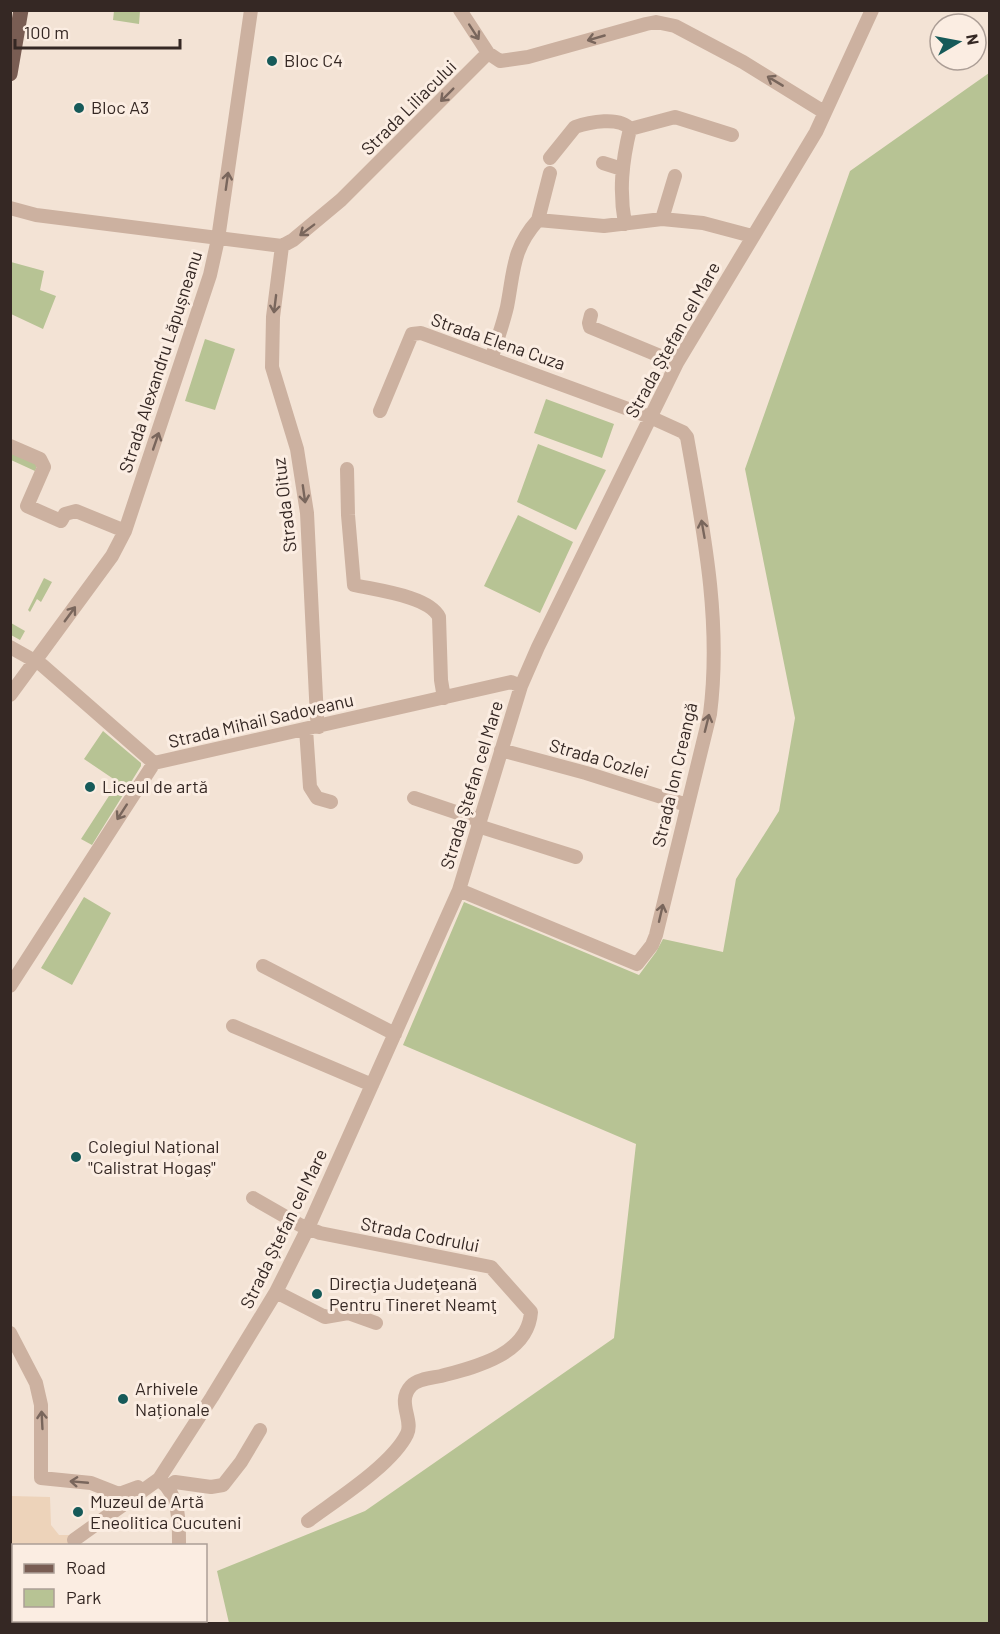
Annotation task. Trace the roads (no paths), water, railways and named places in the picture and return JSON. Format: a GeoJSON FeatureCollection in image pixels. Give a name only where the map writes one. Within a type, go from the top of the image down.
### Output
{"type":"FeatureCollection","features":[{"type":"Feature","properties":{"kind":"main road"},"geometry":{"type":"LineString","coordinates":[[10,74],[21,10]]}},
{"type":"Feature","properties":{"kind":"street","name":"Strada Alexandru Lăpușneanu"},"geometry":{"type":"LineString","coordinates":[[10,694],[112,556],[125,531],[210,275],[218,239],[251,10]]}},
{"type":"Feature","properties":{"kind":"street"},"geometry":{"type":"LineString","coordinates":[[460,10],[488,53],[500,61],[513,60],[646,24],[675,26],[743,62],[824,112]]}},
{"type":"Feature","properties":{"kind":"street","name":"Strada Ștefan cel Mare"},"geometry":{"type":"LineString","coordinates":[[74,1540],[160,1483],[276,1292],[308,1228],[459,890],[521,686],[538,647],[677,363],[816,132],[872,10]]}},
{"type":"Feature","properties":{"kind":"street","name":"Strada Liliacului"},"geometry":{"type":"LineString","coordinates":[[282,246],[302,233],[341,200],[488,53]]}},
{"type":"Feature","properties":{"kind":"street"},"geometry":{"type":"LineString","coordinates":[[630,129],[652,121],[675,117],[732,135]]}},
{"type":"Feature","properties":{"kind":"street"},"geometry":{"type":"LineString","coordinates":[[550,158],[575,127],[612,122],[627,124],[630,129],[622,169],[625,224]]}},
{"type":"Feature","properties":{"kind":"street"},"geometry":{"type":"LineString","coordinates":[[603,163],[622,169]]}},
{"type":"Feature","properties":{"kind":"street"},"geometry":{"type":"LineString","coordinates":[[492,357],[507,308],[519,246],[525,233],[538,220],[550,173]]}},
{"type":"Feature","properties":{"kind":"street"},"geometry":{"type":"LineString","coordinates":[[662,219],[675,176]]}},
{"type":"Feature","properties":{"kind":"street"},"geometry":{"type":"LineString","coordinates":[[10,208],[36,215],[282,246]]}},
{"type":"Feature","properties":{"kind":"street"},"geometry":{"type":"LineString","coordinates":[[538,220],[604,226],[662,219],[703,223],[752,236]]}},
{"type":"Feature","properties":{"kind":"street","name":"Strada Oituz"},"geometry":{"type":"LineString","coordinates":[[282,246],[273,317],[273,367],[297,449],[307,513],[317,718],[312,728],[310,787],[317,798],[331,802]]}},
{"type":"Feature","properties":{"kind":"street"},"geometry":{"type":"LineString","coordinates":[[591,315],[590,327],[677,363]]}},
{"type":"Feature","properties":{"kind":"street","name":"Strada Elena Cuza"},"geometry":{"type":"LineString","coordinates":[[380,411],[412,334],[422,333],[650,417]]}},
{"type":"Feature","properties":{"kind":"street","name":"Strada Ion Creangă"},"geometry":{"type":"LineString","coordinates":[[459,890],[636,964],[652,945],[710,714],[713,691],[713,622],[707,555],[687,437],[683,432],[650,417]]}},
{"type":"Feature","properties":{"kind":"street"},"geometry":{"type":"LineString","coordinates":[[10,446],[40,459],[44,467],[27,506],[61,521],[65,514],[76,511],[125,531]]}},
{"type":"Feature","properties":{"kind":"street"},"geometry":{"type":"LineString","coordinates":[[347,469],[354,585],[402,596],[429,605],[436,610],[439,616],[441,680],[444,698]]}},
{"type":"Feature","properties":{"kind":"street","name":"Strada Mihail Sadoveanu"},"geometry":{"type":"LineString","coordinates":[[10,647],[36,661],[154,763],[511,682],[521,686]]}},
{"type":"Feature","properties":{"kind":"street","name":"Strada Cozlei"},"geometry":{"type":"LineString","coordinates":[[501,750],[586,773],[687,805]]}},
{"type":"Feature","properties":{"kind":"street"},"geometry":{"type":"LineString","coordinates":[[10,986],[154,763]]}},
{"type":"Feature","properties":{"kind":"street"},"geometry":{"type":"LineString","coordinates":[[414,798],[576,857]]}},
{"type":"Feature","properties":{"kind":"street"},"geometry":{"type":"LineString","coordinates":[[263,966],[395,1034]]}},
{"type":"Feature","properties":{"kind":"street"},"geometry":{"type":"LineString","coordinates":[[233,1026],[372,1085]]}},
{"type":"Feature","properties":{"kind":"street"},"geometry":{"type":"LineString","coordinates":[[253,1198],[308,1228]]}},
{"type":"Feature","properties":{"kind":"street","name":"Strada Codrului"},"geometry":{"type":"LineString","coordinates":[[308,1228],[320,1233],[491,1267],[531,1312],[530,1323],[524,1335],[494,1360],[411,1386],[405,1396],[408,1432],[399,1446],[377,1468],[308,1521]]}},
{"type":"Feature","properties":{"kind":"street"},"geometry":{"type":"LineString","coordinates":[[276,1292],[324,1317],[348,1313],[376,1323]]}},
{"type":"Feature","properties":{"kind":"street"},"geometry":{"type":"LineString","coordinates":[[10,1333],[36,1383],[41,1405],[41,1478],[91,1483],[119,1494],[143,1484],[175,1482],[212,1487],[223,1485],[242,1462],[260,1430]]}},
{"type":"Feature","properties":{"kind":"street"},"geometry":{"type":"LineString","coordinates":[[160,1483],[178,1513],[179,1544]]}},
{"type":"Feature","properties":{"kind":"place","name":"Bloc C4"},"geometry":{"type":"Point","coordinates":[272,61]}},
{"type":"Feature","properties":{"kind":"place","name":"Bloc A3"},"geometry":{"type":"Point","coordinates":[79,108]}},
{"type":"Feature","properties":{"kind":"place","name":"Liceul de artă"},"geometry":{"type":"Point","coordinates":[90,787]}},
{"type":"Feature","properties":{"kind":"place","name":"Colegiul Național \"Calistrat Hogaș\""},"geometry":{"type":"Point","coordinates":[76,1157]}},
{"type":"Feature","properties":{"kind":"place","name":"Direcţia Judeţeană Pentru Tineret Neamţ"},"geometry":{"type":"Point","coordinates":[317,1294]}},
{"type":"Feature","properties":{"kind":"place","name":"Arhivele Naționale"},"geometry":{"type":"Point","coordinates":[123,1399]}},
{"type":"Feature","properties":{"kind":"place","name":"Muzeul de Artă Eneolitica Cucuteni"},"geometry":{"type":"Point","coordinates":[78,1512]}}]}
